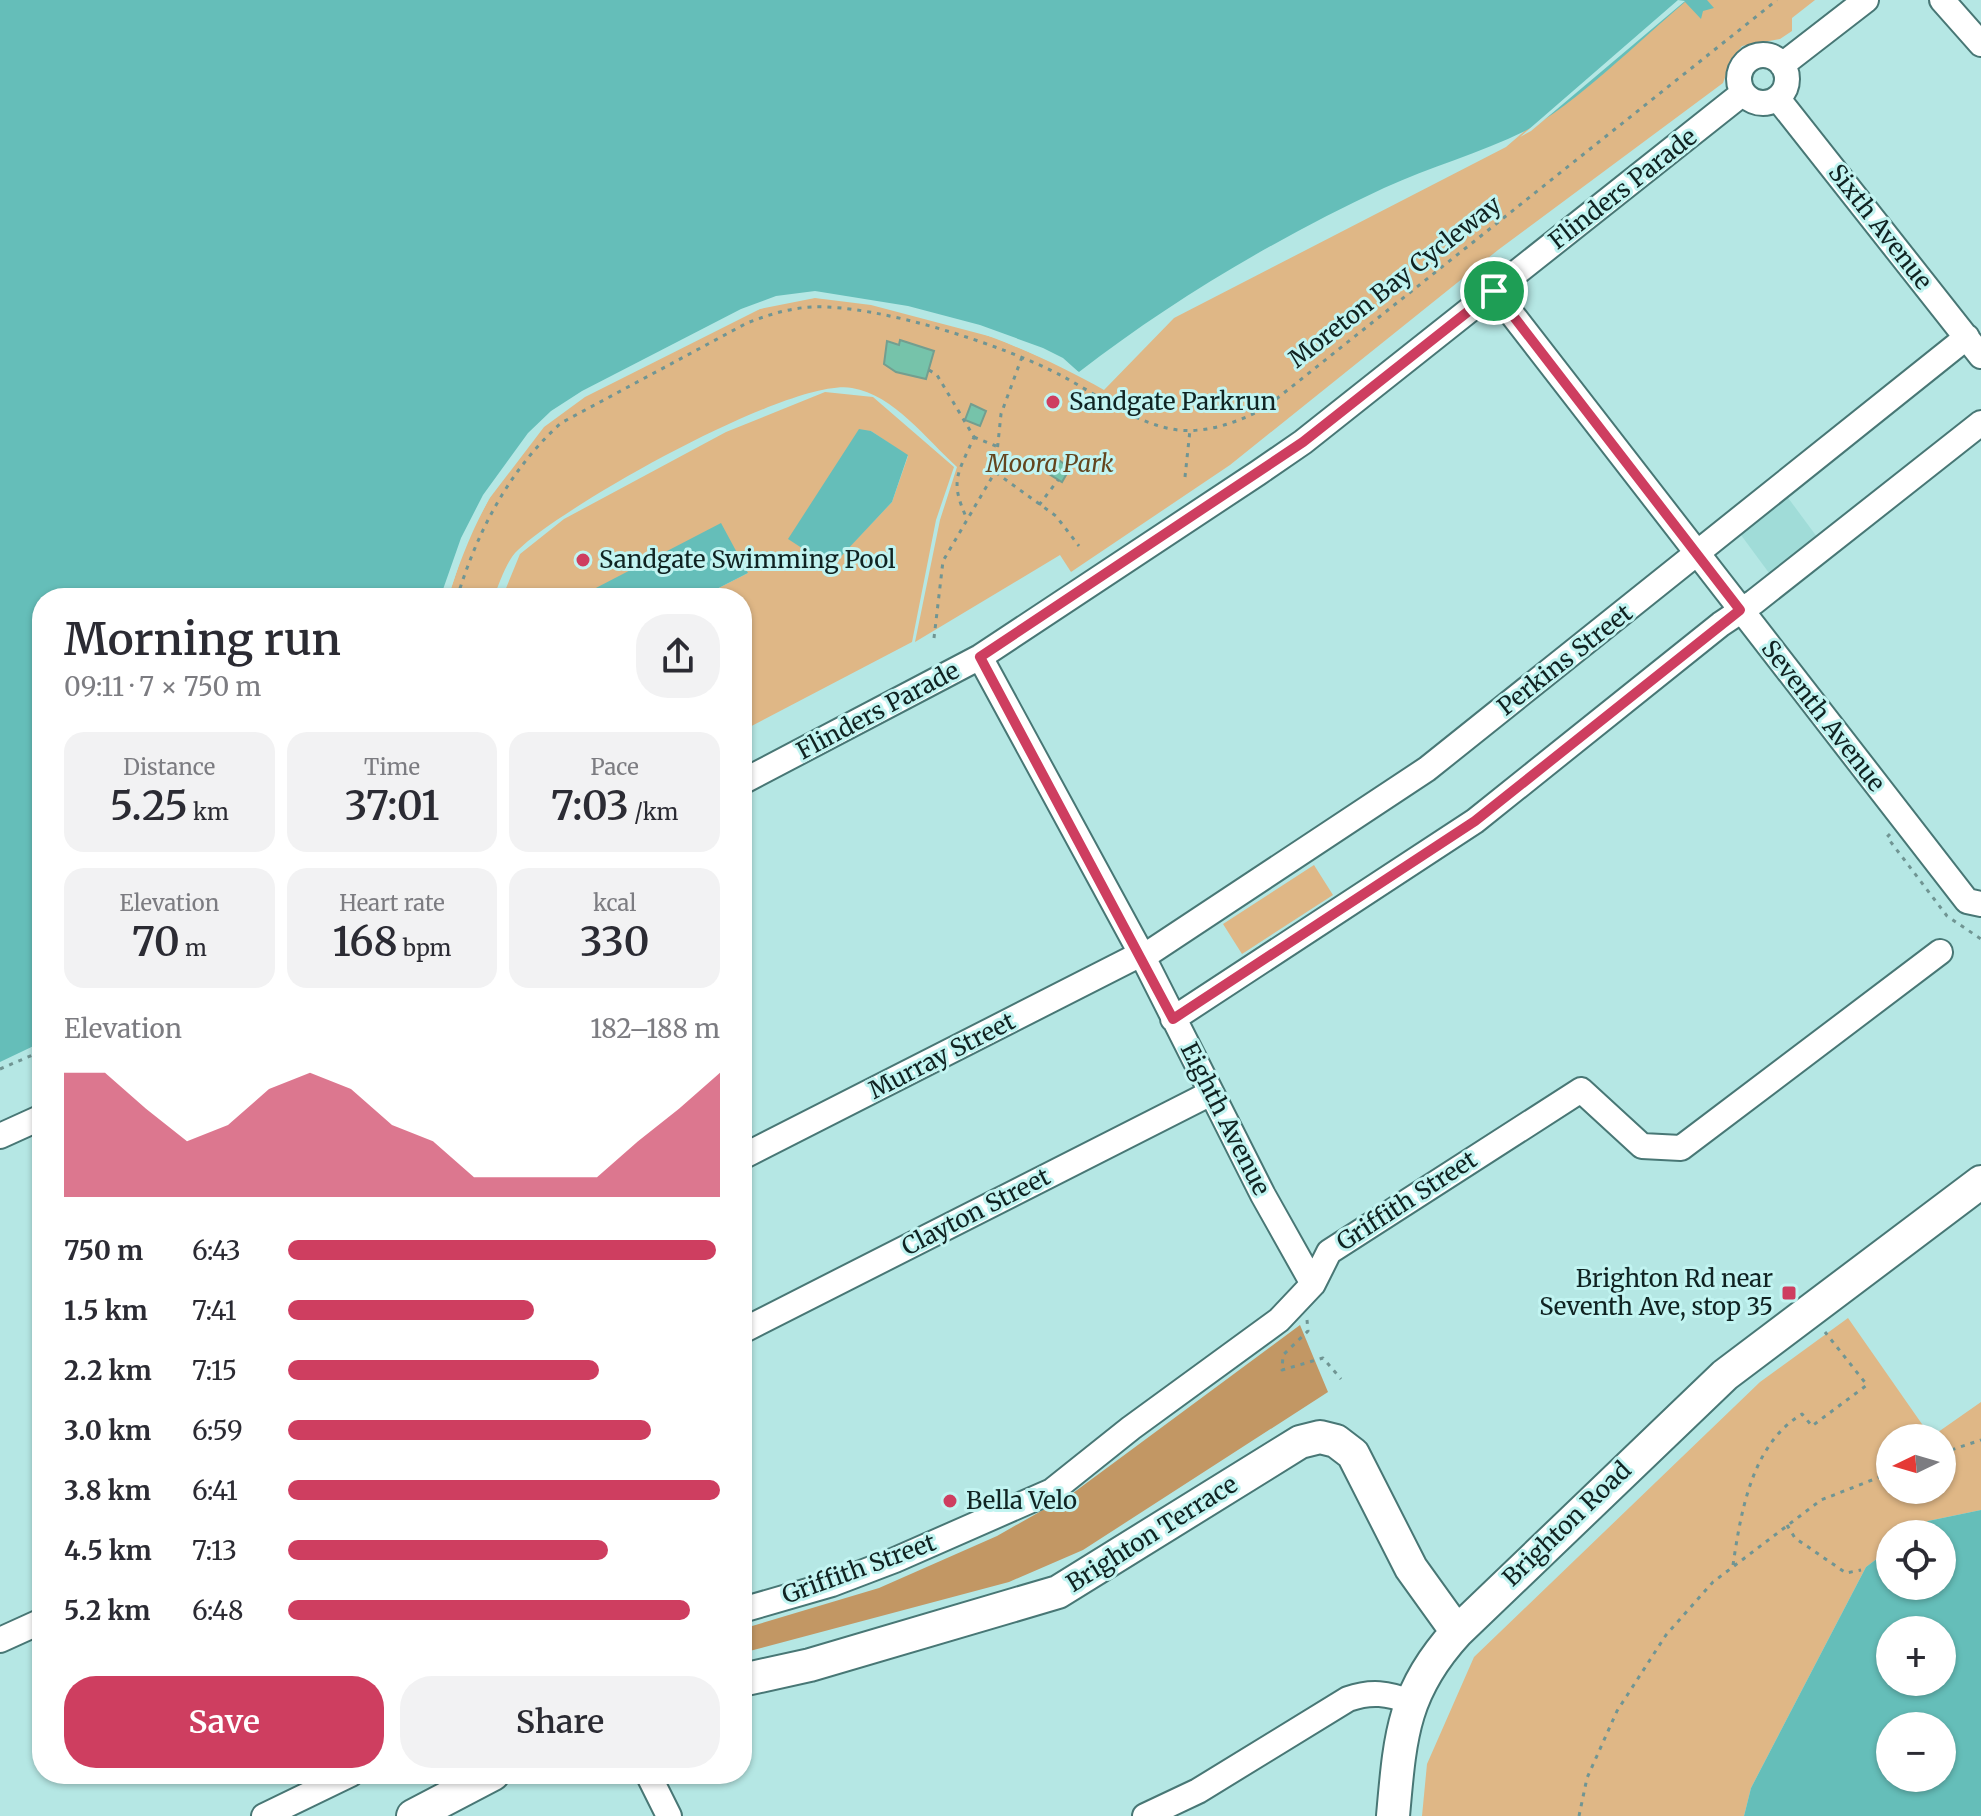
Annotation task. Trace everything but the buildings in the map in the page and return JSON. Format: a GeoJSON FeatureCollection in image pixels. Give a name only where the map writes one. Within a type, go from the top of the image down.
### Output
{"type":"FeatureCollection","features":[{"type":"Feature","properties":{"kind":"main road","name":"Brighton Road"},"geometry":{"type":"LineString","coordinates":[[1410,1702],[1420,1679],[1457,1632],[1725,1375],[1981,1182]]}},
{"type":"Feature","properties":{"kind":"main road","name":"Brighton Terrace"},"geometry":{"type":"LineString","coordinates":[[752,1678],[810,1665],[1058,1592],[1300,1442],[1320,1437],[1336,1441],[1353,1454],[1411,1568],[1457,1632]]}},
{"type":"Feature","properties":{"kind":"main road"},"geometry":{"type":"LineString","coordinates":[[1393,1816],[1410,1702]]}},
{"type":"Feature","properties":{"kind":"main road"},"geometry":{"type":"LineString","coordinates":[[413,1816],[474,1784]]}},
{"type":"Feature","properties":{"kind":"street"},"geometry":{"type":"LineString","coordinates":[[1782,65],[1866,0]]}},
{"type":"Feature","properties":{"kind":"street"},"geometry":{"type":"LineString","coordinates":[[1942,0],[1981,44]]}},
{"type":"Feature","properties":{"kind":"street"},"geometry":{"type":"LineString","coordinates":[[1768,56],[1782,65],[1786,86],[1778,99],[1755,103],[1743,93],[1739,86],[1741,69],[1752,58],[1768,56]]}},
{"type":"Feature","properties":{"kind":"street","name":"Flinders Parade"},"geometry":{"type":"LineString","coordinates":[[752,777],[980,657],[1303,442],[1743,93]]}},
{"type":"Feature","properties":{"kind":"street","name":"Sixth Avenue"},"geometry":{"type":"LineString","coordinates":[[1778,99],[1974,347]]}},
{"type":"Feature","properties":{"kind":"street","name":"Seventh Avenue"},"geometry":{"type":"LineString","coordinates":[[1494,291],[1967,901],[1981,904]]}},
{"type":"Feature","properties":{"kind":"street","name":"Perkins Street"},"geometry":{"type":"LineString","coordinates":[[1143,957],[1427,769],[1697,554],[1974,347]]}},
{"type":"Feature","properties":{"kind":"street"},"geometry":{"type":"LineString","coordinates":[[1173,1019],[1475,821],[1981,423]]}},
{"type":"Feature","properties":{"kind":"street","name":"Eighth Avenue"},"geometry":{"type":"LineString","coordinates":[[980,657],[1143,957],[1313,1284]]}},
{"type":"Feature","properties":{"kind":"street","name":"Griffith Street"},"geometry":{"type":"LineString","coordinates":[[752,1607],[832,1584],[895,1560],[1052,1491],[1131,1428],[1279,1320],[1313,1284],[1329,1252],[1581,1090],[1642,1146],[1681,1148],[1940,952]]}},
{"type":"Feature","properties":{"kind":"street","name":"Murray Street"},"geometry":{"type":"LineString","coordinates":[[752,1152],[1133,958],[1143,957]]}},
{"type":"Feature","properties":{"kind":"street","name":"Clayton Street"},"geometry":{"type":"LineString","coordinates":[[752,1326],[1211,1093]]}},
{"type":"Feature","properties":{"kind":"street"},"geometry":{"type":"LineString","coordinates":[[0,1136],[32,1122]]}},
{"type":"Feature","properties":{"kind":"street"},"geometry":{"type":"LineString","coordinates":[[0,1640],[32,1626]]}},
{"type":"Feature","properties":{"kind":"street"},"geometry":{"type":"LineString","coordinates":[[1145,1816],[1198,1791],[1348,1699],[1366,1693],[1386,1693],[1410,1702]]}},
{"type":"Feature","properties":{"kind":"street"},"geometry":{"type":"LineString","coordinates":[[264,1816],[330,1784]]}},
{"type":"Feature","properties":{"kind":"street"},"geometry":{"type":"LineString","coordinates":[[654,1784],[672,1816]]}},
{"type":"Feature","properties":{"kind":"street"},"geometry":{"type":"LineString","coordinates":[[666,1784],[672,1816]]}},
{"type":"Feature","properties":{"kind":"path","name":"Moreton Bay Cycleway"},"geometry":{"type":"LineString","coordinates":[[461,588],[484,525],[511,482],[550,433],[589,405],[747,323],[797,308],[834,308],[939,330],[1022,357],[1157,425],[1190,430],[1243,420],[1265,408],[1777,0]]}},
{"type":"Feature","properties":{"kind":"path"},"geometry":{"type":"LineString","coordinates":[[934,638],[943,561],[995,472],[1001,414],[1022,357]]}},
{"type":"Feature","properties":{"kind":"path"},"geometry":{"type":"LineString","coordinates":[[929,370],[937,375],[974,437],[997,447]]}},
{"type":"Feature","properties":{"kind":"path"},"geometry":{"type":"LineString","coordinates":[[1185,477],[1190,430]]}},
{"type":"Feature","properties":{"kind":"path"},"geometry":{"type":"LineString","coordinates":[[967,519],[955,492],[957,478],[974,437]]}},
{"type":"Feature","properties":{"kind":"path"},"geometry":{"type":"LineString","coordinates":[[995,472],[1056,516],[1079,546]]}},
{"type":"Feature","properties":{"kind":"path"},"geometry":{"type":"LineString","coordinates":[[1039,506],[1058,480]]}},
{"type":"Feature","properties":{"kind":"path"},"geometry":{"type":"LineString","coordinates":[[1887,837],[1947,916],[1981,939]]}},
{"type":"Feature","properties":{"kind":"path"},"geometry":{"type":"LineString","coordinates":[[0,1069],[32,1055]]}},
{"type":"Feature","properties":{"kind":"path"},"geometry":{"type":"LineString","coordinates":[[1733,1566],[1745,1501],[1765,1451],[1788,1422],[1802,1414],[1812,1426],[1867,1385],[1825,1332]]}},
{"type":"Feature","properties":{"kind":"path"},"geometry":{"type":"LineString","coordinates":[[1301,1338],[1283,1355],[1282,1370],[1323,1358],[1341,1379]]}},
{"type":"Feature","properties":{"kind":"path"},"geometry":{"type":"LineString","coordinates":[[1956,1448],[1981,1440]]}},
{"type":"Feature","properties":{"kind":"path"},"geometry":{"type":"LineString","coordinates":[[1579,1816],[1587,1778],[1617,1711],[1666,1635],[1713,1582],[1786,1525],[1821,1500],[1876,1478]]}},
{"type":"Feature","properties":{"kind":"path"},"geometry":{"type":"LineString","coordinates":[[1786,1525],[1795,1538],[1846,1573],[1861,1570]]}},
{"type":"Feature","properties":{"kind":"shaded area"},"geometry":{"type":"Polygon","coordinates":[[[0,0],[1707,0],[1714,8],[1703,11],[1701,19],[1685,2],[1586,89],[1544,120],[1508,139],[1384,188],[1304,228],[1188,295],[1079,372],[1015,342],[907,310],[815,295],[759,306],[568,403],[532,436],[474,520],[449,588],[32,588],[32,1047],[0,1062],[0,0]]]}},
{"type":"Feature","properties":{"kind":"shaded area"},"geometry":{"type":"Polygon","coordinates":[[[859,429],[871,431],[908,455],[892,502],[831,567],[788,539],[859,429]]]}},
{"type":"Feature","properties":{"kind":"shaded area"},"geometry":{"type":"Polygon","coordinates":[[[1786,495],[1820,541],[1772,577],[1738,531],[1786,495]]]}},
{"type":"Feature","properties":{"kind":"shaded area"},"geometry":{"type":"Polygon","coordinates":[[[721,523],[748,573],[719,588],[596,588],[721,523]]]}},
{"type":"Feature","properties":{"kind":"shaded area"},"geometry":{"type":"Polygon","coordinates":[[[1300,1325],[1328,1392],[1083,1550],[1009,1582],[752,1650],[752,1626],[879,1588],[997,1536],[1073,1493],[1300,1325]]]}},
{"type":"Feature","properties":{"kind":"shaded area"},"geometry":{"type":"Polygon","coordinates":[[[1981,1510],[1981,1816],[1744,1816],[1751,1788],[1866,1567],[1876,1560],[1876,1600],[1956,1600],[1956,1520],[1933,1520],[1981,1510]]]}},
{"type":"Feature","properties":{"kind":"green space","name":"Moora Park"},"geometry":{"type":"Polygon","coordinates":[[[1676,0],[1815,0],[1792,18],[1792,31],[1780,39],[1742,46],[1731,60],[1723,83],[1498,250],[1230,465],[1071,572],[1060,555],[915,642],[940,520],[957,467],[896,409],[882,399],[852,388],[822,390],[781,402],[680,448],[581,504],[543,530],[514,555],[497,588],[451,588],[467,545],[493,492],[527,444],[547,423],[597,389],[734,320],[766,307],[800,299],[853,301],[890,307],[928,316],[1002,341],[1104,390],[1174,318],[1506,147],[1676,0]]]}},
{"type":"Feature","properties":{"kind":"green space","name":"Sandgate Swimming Pool"},"geometry":{"type":"Polygon","coordinates":[[[825,392],[873,397],[954,467],[936,520],[912,642],[752,726],[752,588],[719,588],[748,573],[610,588],[506,588],[520,554],[564,519],[726,432],[825,392]],[[871,431],[789,539],[831,566],[892,502],[908,456],[871,431]]]}},
{"type":"Feature","properties":{"kind":"green space"},"geometry":{"type":"Polygon","coordinates":[[[1314,865],[1333,895],[1242,954],[1223,924],[1314,865]]]}},
{"type":"Feature","properties":{"kind":"green space"},"geometry":{"type":"Polygon","coordinates":[[[1848,1318],[1922,1424],[1876,1424],[1876,1504],[1956,1504],[1956,1424],[1950,1424],[1981,1402],[1981,1510],[1933,1520],[1876,1520],[1876,1560],[1866,1567],[1751,1788],[1744,1816],[1422,1816],[1427,1764],[1474,1657],[1760,1382],[1848,1318]]]}},
{"type":"Feature","properties":{"kind":"pier"},"geometry":{"type":"Polygon","coordinates":[[[1678,0],[1685,1],[1520,137],[1678,0]]]}},
{"type":"Feature","properties":{"kind":"pier"},"geometry":{"type":"Polygon","coordinates":[[[815,291],[908,306],[980,325],[1043,348],[1063,358],[1082,375],[996,338],[871,305],[815,298],[760,309],[585,397],[544,427],[489,499],[467,540],[451,588],[444,588],[461,538],[483,495],[528,433],[551,411],[582,391],[741,309],[776,296],[815,291]]]}},
{"type":"Feature","properties":{"kind":"place","name":"Sandgate Parkrun"},"geometry":{"type":"Point","coordinates":[1053,402]}},
{"type":"Feature","properties":{"kind":"place","name":"Sandgate Swimming Pool"},"geometry":{"type":"Point","coordinates":[583,560]}},
{"type":"Feature","properties":{"kind":"place","name":"Brighton Rd near Seventh Ave, stop 35"},"geometry":{"type":"Point","coordinates":[1789,1293]}},
{"type":"Feature","properties":{"kind":"place","name":"Bella Velo"},"geometry":{"type":"Point","coordinates":[950,1501]}},
{"type":"Feature","properties":{"kind":"route"},"geometry":{"type":"LineString","coordinates":[[1494,291],[1740,610],[1475,821],[1173,1019],[1143,957],[980,657],[1182,526],[1303,442],[1494,291]]}}]}
